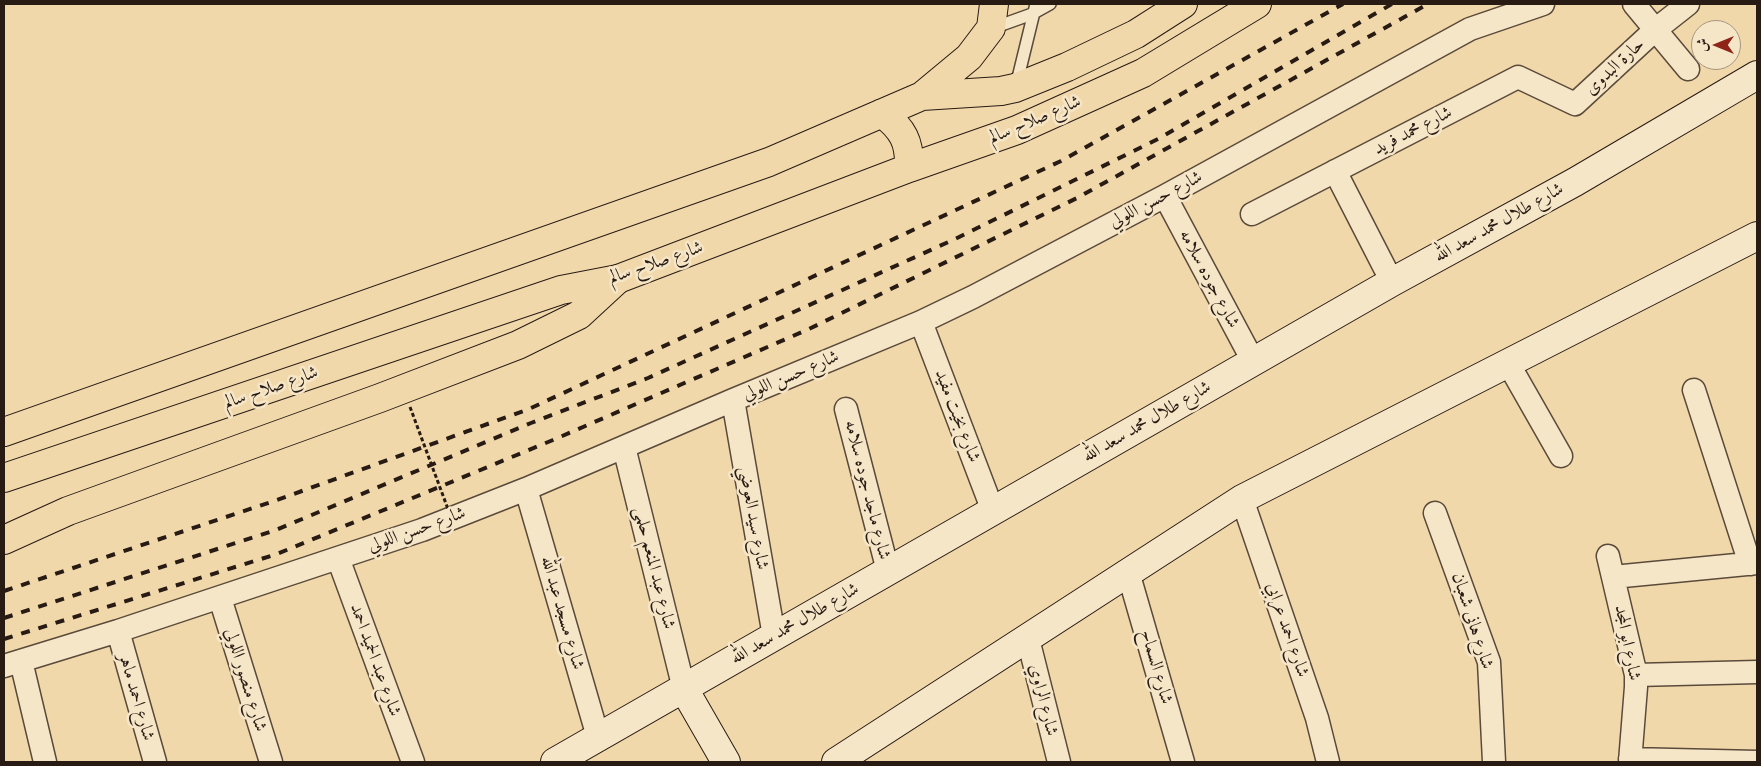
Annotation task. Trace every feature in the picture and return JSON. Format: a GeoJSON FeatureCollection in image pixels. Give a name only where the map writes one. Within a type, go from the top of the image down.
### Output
{"type":"FeatureCollection","features":[{"type":"Feature","properties":{"kind":"highway","name":"شارع صلاح سالم"},"geometry":{"type":"LineString","coordinates":[[4,432],[769,162],[922,96],[1002,91],[1015,88],[1067,67],[1136,34],[1183,4]]}},
{"type":"Feature","properties":{"kind":"highway","name":"شارع صلاح سالم"},"geometry":{"type":"LineString","coordinates":[[4,478],[561,290],[618,279],[909,168],[1017,130],[1143,73],[1257,4]]}},
{"type":"Feature","properties":{"kind":"highway"},"geometry":{"type":"LineString","coordinates":[[922,96],[969,58],[993,16]]}},
{"type":"Feature","properties":{"kind":"highway"},"geometry":{"type":"LineString","coordinates":[[882,113],[896,124],[904,136],[910,154],[909,168]]}},
{"type":"Feature","properties":{"kind":"highway"},"geometry":{"type":"LineString","coordinates":[[4,540],[68,511],[380,398],[518,345],[579,315],[618,279]]}},
{"type":"Feature","properties":{"kind":"main road","name":"شارع طلال محمد سعد الله"},"geometry":{"type":"LineString","coordinates":[[555,762],[1392,282],[1751,85]]}},
{"type":"Feature","properties":{"kind":"main road"},"geometry":{"type":"LineString","coordinates":[[836,762],[1242,499],[1757,236]]}},
{"type":"Feature","properties":{"kind":"main road"},"geometry":{"type":"LineString","coordinates":[[684,689],[726,762]]}},
{"type":"Feature","properties":{"kind":"street","name":"شارع حسن اللولي"},"geometry":{"type":"LineString","coordinates":[[13,664],[118,632],[422,530],[526,489],[921,322],[973,297],[1165,196],[1470,29],[1543,4]]}},
{"type":"Feature","properties":{"kind":"street"},"geometry":{"type":"LineString","coordinates":[[1634,4],[1688,69]]}},
{"type":"Feature","properties":{"kind":"street","name":"حارة البدوى"},"geometry":{"type":"LineString","coordinates":[[1575,104],[1655,30],[1688,4]]}},
{"type":"Feature","properties":{"kind":"street","name":"شارع محمد فريد"},"geometry":{"type":"LineString","coordinates":[[1252,214],[1518,77],[1575,104]]}},
{"type":"Feature","properties":{"kind":"street"},"geometry":{"type":"LineString","coordinates":[[1335,171],[1392,282]]}},
{"type":"Feature","properties":{"kind":"street","name":"شارع جوده سلامه"},"geometry":{"type":"LineString","coordinates":[[1165,196],[1253,361]]}},
{"type":"Feature","properties":{"kind":"street","name":"شارع بخيت مفيد"},"geometry":{"type":"LineString","coordinates":[[921,322],[993,511]]}},
{"type":"Feature","properties":{"kind":"street"},"geometry":{"type":"LineString","coordinates":[[1508,363],[1561,456]]}},
{"type":"Feature","properties":{"kind":"street"},"geometry":{"type":"LineString","coordinates":[[1694,390],[1754,563]]}},
{"type":"Feature","properties":{"kind":"street","name":"شارع سيد العوضي"},"geometry":{"type":"LineString","coordinates":[[733,400],[774,636]]}},
{"type":"Feature","properties":{"kind":"street","name":"شارع ماجد جوده سلامه"},"geometry":{"type":"LineString","coordinates":[[846,409],[888,571]]}},
{"type":"Feature","properties":{"kind":"street","name":"شارع عبد المنعم حلمى"},"geometry":{"type":"LineString","coordinates":[[624,447],[684,689]]}},
{"type":"Feature","properties":{"kind":"street","name":"شارع مسجد عبد الله"},"geometry":{"type":"LineString","coordinates":[[526,489],[598,738]]}},
{"type":"Feature","properties":{"kind":"street","name":"شارع احمد عرابي"},"geometry":{"type":"LineString","coordinates":[[1242,499],[1317,718],[1328,762]]}},
{"type":"Feature","properties":{"kind":"street","name":"شارع هانى شعبان"},"geometry":{"type":"LineString","coordinates":[[1435,514],[1489,662],[1494,762]]}},
{"type":"Feature","properties":{"kind":"street","name":"شارع عبد الحميد احمد"},"geometry":{"type":"LineString","coordinates":[[338,558],[413,762]]}},
{"type":"Feature","properties":{"kind":"street","name":"شارع ابو المجد"},"geometry":{"type":"LineString","coordinates":[[1630,761],[1636,675],[1610,566],[1754,563]]}},
{"type":"Feature","properties":{"kind":"street","name":"شارع السماح"},"geometry":{"type":"LineString","coordinates":[[1128,572],[1183,762]]}},
{"type":"Feature","properties":{"kind":"street","name":"شارع منصور اللولي"},"geometry":{"type":"LineString","coordinates":[[220,598],[271,762]]}},
{"type":"Feature","properties":{"kind":"street","name":"شارع احمد ماهر"},"geometry":{"type":"LineString","coordinates":[[118,632],[155,762]]}},
{"type":"Feature","properties":{"kind":"street","name":"شارع الراوي"},"geometry":{"type":"LineString","coordinates":[[1028,639],[1059,762]]}},
{"type":"Feature","properties":{"kind":"street"},"geometry":{"type":"LineString","coordinates":[[13,664],[45,762]]}},
{"type":"Feature","properties":{"kind":"street"},"geometry":{"type":"LineString","coordinates":[[1636,675],[1757,672]]}},
{"type":"Feature","properties":{"kind":"street"},"geometry":{"type":"LineString","coordinates":[[1630,761],[1757,762]]}},
{"type":"Feature","properties":{"kind":"lane"},"geometry":{"type":"LineString","coordinates":[[993,16],[1034,9],[1050,4]]}},
{"type":"Feature","properties":{"kind":"lane"},"geometry":{"type":"LineString","coordinates":[[1015,88],[1034,9]]}},
{"type":"Feature","properties":{"kind":"path"},"geometry":{"type":"LineString","coordinates":[[410,407],[448,509]]}},
{"type":"Feature","properties":{"kind":"railway"},"geometry":{"type":"LineString","coordinates":[[4,591],[277,500],[529,409],[1061,161],[1343,4]]}},
{"type":"Feature","properties":{"kind":"railway"},"geometry":{"type":"LineString","coordinates":[[4,618],[276,530],[531,423],[648,378],[955,239],[1158,139],[1392,4]]}},
{"type":"Feature","properties":{"kind":"railway"},"geometry":{"type":"LineString","coordinates":[[4,639],[277,554],[553,440],[809,329],[1077,198],[1428,4]]}}]}
